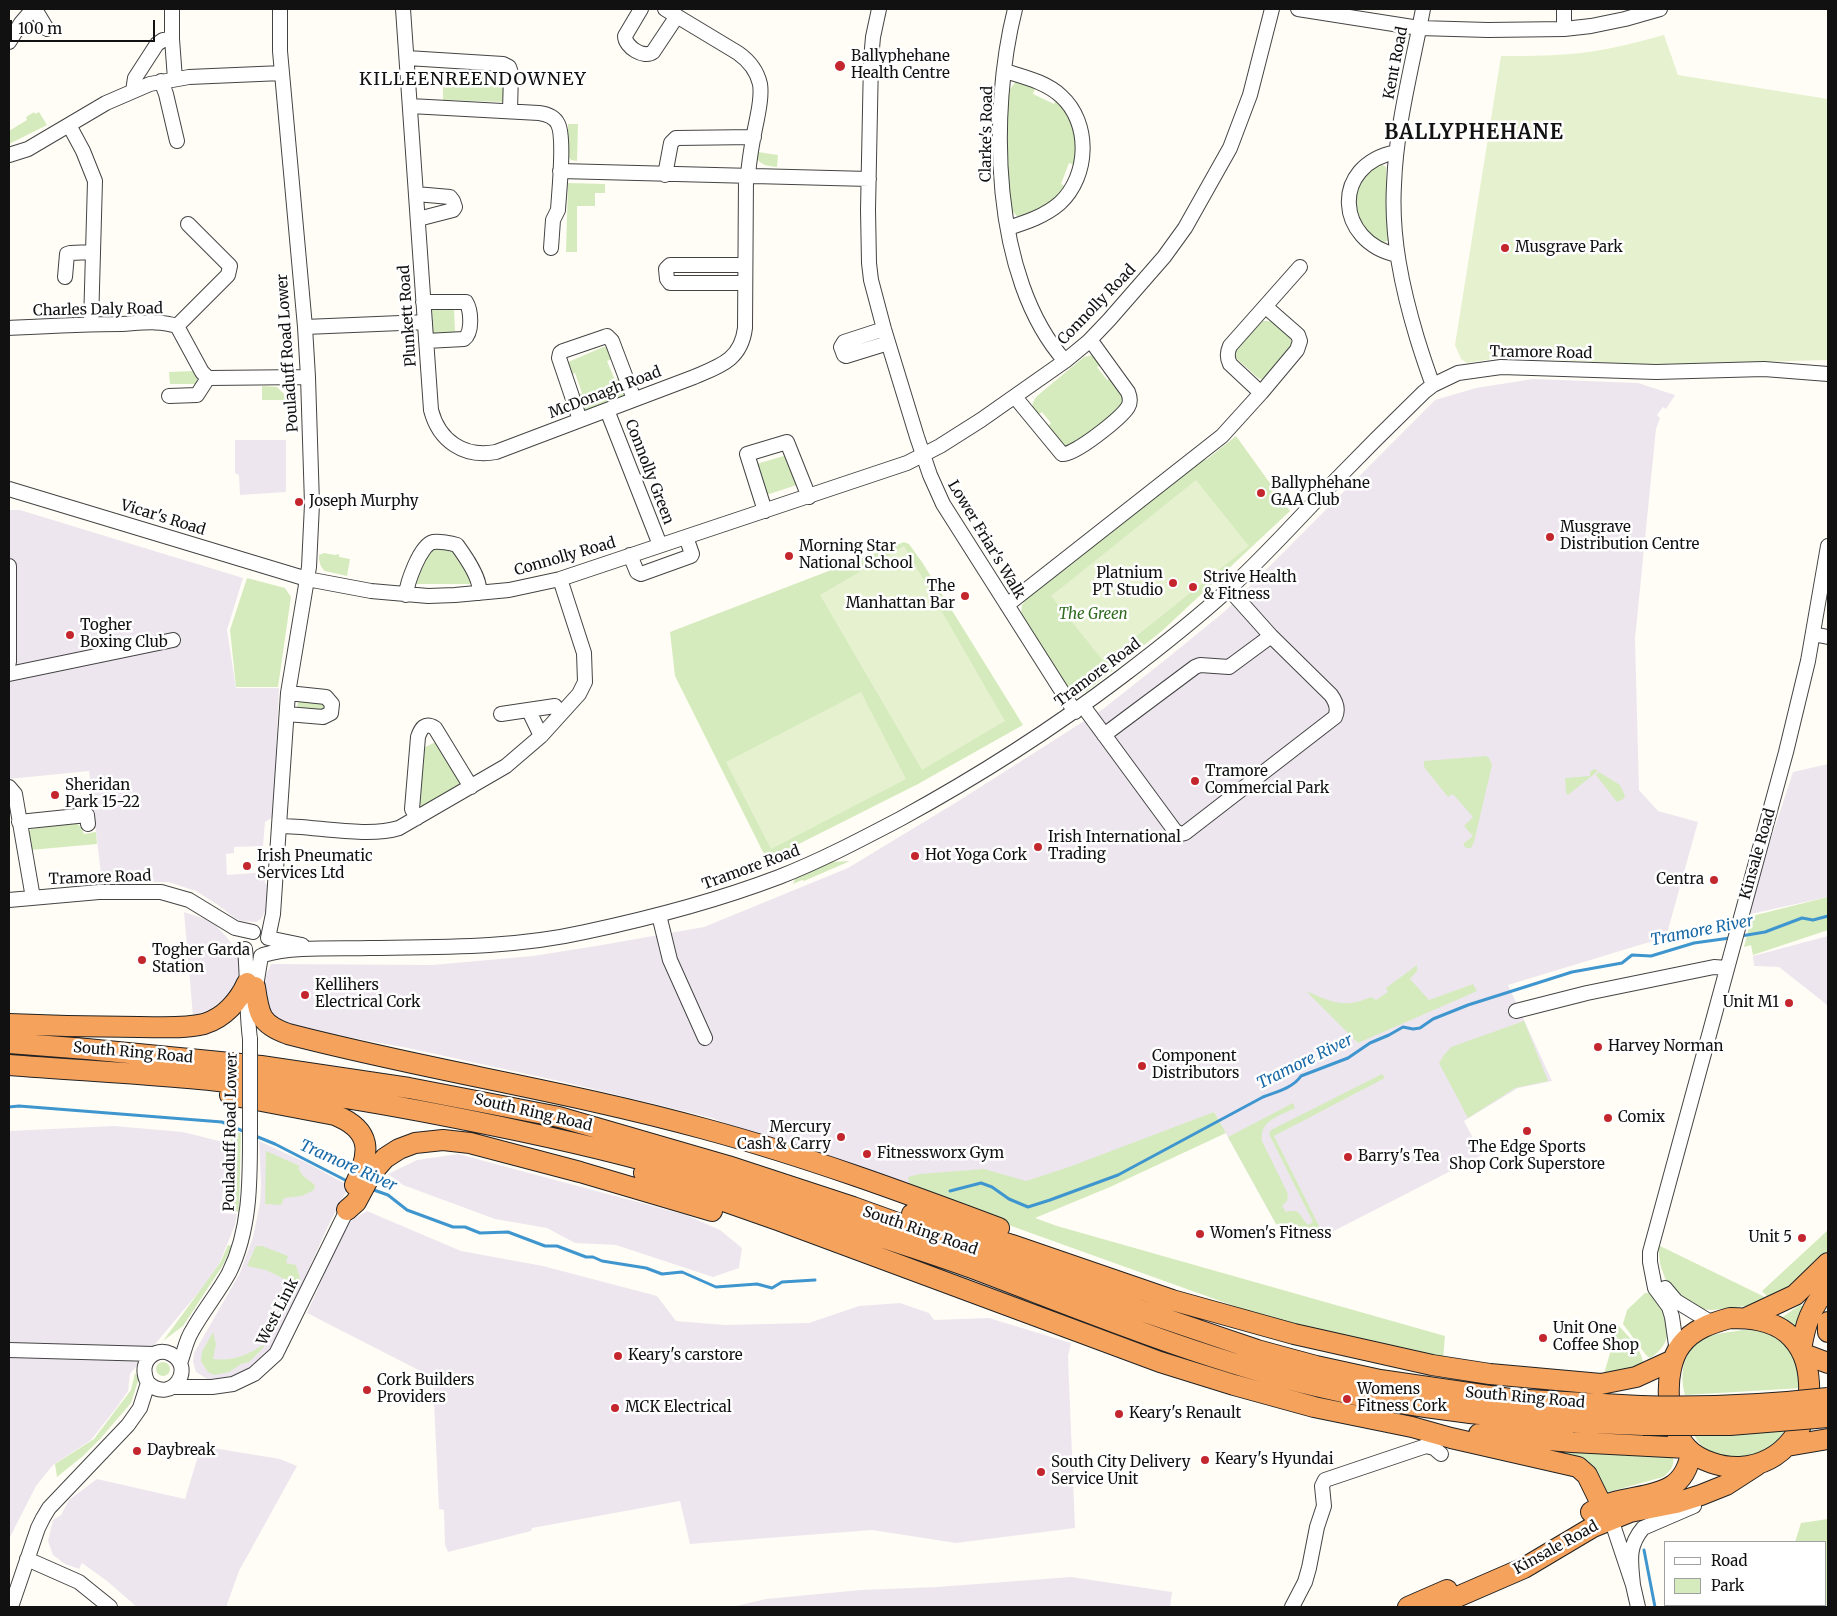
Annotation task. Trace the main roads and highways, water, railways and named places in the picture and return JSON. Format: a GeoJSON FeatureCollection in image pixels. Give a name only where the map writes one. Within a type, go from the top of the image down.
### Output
{"type":"FeatureCollection","features":[{"type":"Feature","properties":{"kind":"highway"},"geometry":{"type":"LineString","coordinates":[[9,1024],[104,1027],[198,1025],[215,1019],[230,1008],[251,985],[261,1016],[272,1026],[288,1034],[608,1105],[705,1129],[864,1180],[958,1213],[1247,1321]]}},
{"type":"Feature","properties":{"kind":"highway","name":"South Ring Road"},"geometry":{"type":"LineString","coordinates":[[9,1043],[290,1070],[408,1088],[559,1117],[728,1166],[853,1207],[1139,1310],[1258,1350],[1316,1366],[1380,1380],[1642,1416],[1730,1424],[1828,1416]]}},
{"type":"Feature","properties":{"kind":"highway","name":"South Ring Road"},"geometry":{"type":"LineString","coordinates":[[9,1065],[237,1083],[321,1094],[428,1111],[630,1156],[715,1181],[969,1267],[1103,1319],[1205,1355],[1313,1385],[1382,1401],[1501,1417],[1571,1423],[1642,1416],[1682,1408],[1828,1398]]}},
{"type":"Feature","properties":{"kind":"highway"},"geometry":{"type":"LineString","coordinates":[[63,1069],[278,1103],[335,1115],[348,1121],[358,1129],[364,1140],[366,1153],[364,1167],[349,1199],[347,1210],[356,1202],[371,1174],[385,1158],[415,1143],[433,1140],[453,1141],[580,1172],[671,1198],[943,1289],[1043,1318]]}},
{"type":"Feature","properties":{"kind":"highway"},"geometry":{"type":"LineString","coordinates":[[428,1111],[626,1167],[778,1220],[1160,1362],[1234,1386],[1314,1407],[1578,1467],[1587,1475],[1605,1512]]}},
{"type":"Feature","properties":{"kind":"highway"},"geometry":{"type":"LineString","coordinates":[[559,1117],[714,1151],[795,1173],[926,1219],[1046,1256],[1172,1300],[1349,1347],[1422,1363],[1490,1374],[1601,1384],[1625,1380],[1675,1356]]}},
{"type":"Feature","properties":{"kind":"highway"},"geometry":{"type":"LineString","coordinates":[[544,1136],[708,1187],[828,1228],[924,1266],[1023,1311]]}},
{"type":"Feature","properties":{"kind":"highway"},"geometry":{"type":"LineString","coordinates":[[1746,1318],[1795,1295],[1828,1263]]}},
{"type":"Feature","properties":{"kind":"highway"},"geometry":{"type":"LineString","coordinates":[[1802,1352],[1805,1327],[1816,1301],[1828,1288]]}},
{"type":"Feature","properties":{"kind":"highway"},"geometry":{"type":"LineString","coordinates":[[1730,1318],[1746,1318],[1768,1322],[1785,1332],[1802,1352],[1808,1367],[1808,1406],[1801,1426],[1787,1446],[1762,1462],[1740,1467],[1704,1460],[1689,1450],[1675,1428],[1669,1388],[1675,1356],[1682,1344],[1695,1332],[1712,1323],[1730,1318]]}},
{"type":"Feature","properties":{"kind":"highway"},"geometry":{"type":"LineString","coordinates":[[1828,1322],[1828,1332]]}},
{"type":"Feature","properties":{"kind":"highway"},"geometry":{"type":"LineString","coordinates":[[1802,1352],[1828,1363]]}},
{"type":"Feature","properties":{"kind":"highway"},"geometry":{"type":"LineString","coordinates":[[1412,1428],[1572,1442],[1664,1446],[1689,1450]]}},
{"type":"Feature","properties":{"kind":"highway"},"geometry":{"type":"LineString","coordinates":[[1787,1446],[1828,1439]]}},
{"type":"Feature","properties":{"kind":"highway","name":"Kinsale Road"},"geometry":{"type":"LineString","coordinates":[[1408,1607],[1514,1560],[1605,1512],[1673,1486],[1682,1478],[1688,1467],[1689,1450]]}},
{"type":"Feature","properties":{"kind":"highway","name":"Kinsale Road"},"geometry":{"type":"LineString","coordinates":[[1434,1607],[1524,1568],[1593,1526],[1605,1512],[1630,1512],[1676,1503],[1726,1485],[1762,1462]]}},
{"type":"Feature","properties":{"kind":"waterway","name":"Tramore River"},"geometry":{"type":"LineString","coordinates":[[1741,936],[1765,932],[1802,918],[1813,920],[1828,916]]}},
{"type":"Feature","properties":{"kind":"waterway","name":"Tramore River"},"geometry":{"type":"LineString","coordinates":[[950,1191],[981,1183],[992,1187],[1009,1199],[1028,1207],[1050,1200],[1118,1175],[1263,1097],[1289,1087],[1301,1076],[1348,1058],[1370,1043],[1403,1027],[1420,1028],[1433,1019],[1468,1005],[1572,972],[1622,963],[1632,955],[1651,956],[1694,943],[1730,938]]}},
{"type":"Feature","properties":{"kind":"waterway","name":"Tramore River"},"geometry":{"type":"LineString","coordinates":[[9,1107],[19,1106],[222,1122],[245,1132]]}},
{"type":"Feature","properties":{"kind":"waterway","name":"Tramore River"},"geometry":{"type":"LineString","coordinates":[[253,1135],[275,1144],[349,1182]]}},
{"type":"Feature","properties":{"kind":"waterway","name":"Tramore River"},"geometry":{"type":"LineString","coordinates":[[371,1189],[388,1195],[407,1210],[453,1227],[465,1227],[480,1233],[508,1232],[545,1246],[557,1246],[602,1261],[646,1268],[662,1274],[682,1272],[716,1287],[757,1284],[772,1288],[782,1282],[815,1280]]}},
{"type":"Feature","properties":{"kind":"waterway"},"geometry":{"type":"LineString","coordinates":[[1644,1550],[1655,1607]]}},
{"type":"Feature","properties":{"kind":"place","name":"Ballyphehane Health Centre"},"geometry":{"type":"Point","coordinates":[840,66]}},
{"type":"Feature","properties":{"kind":"place","name":"Musgrave Park"},"geometry":{"type":"Point","coordinates":[1505,248]}},
{"type":"Feature","properties":{"kind":"place","name":"Ballyphehane GAA Club"},"geometry":{"type":"Point","coordinates":[1261,493]}},
{"type":"Feature","properties":{"kind":"place","name":"Joseph Murphy"},"geometry":{"type":"Point","coordinates":[299,502]}},
{"type":"Feature","properties":{"kind":"place","name":"Musgrave Distribution Centre"},"geometry":{"type":"Point","coordinates":[1550,537]}},
{"type":"Feature","properties":{"kind":"place","name":"Morning Star National School"},"geometry":{"type":"Point","coordinates":[789,556]}},
{"type":"Feature","properties":{"kind":"place","name":"Platnium PT Studio"},"geometry":{"type":"Point","coordinates":[1173,583]}},
{"type":"Feature","properties":{"kind":"place","name":"Strive Health & Fitness"},"geometry":{"type":"Point","coordinates":[1193,587]}},
{"type":"Feature","properties":{"kind":"place","name":"The Manhattan Bar"},"geometry":{"type":"Point","coordinates":[965,596]}},
{"type":"Feature","properties":{"kind":"place","name":"Togher Boxing Club"},"geometry":{"type":"Point","coordinates":[70,635]}},
{"type":"Feature","properties":{"kind":"place","name":"Tramore Commercial Park"},"geometry":{"type":"Point","coordinates":[1195,781]}},
{"type":"Feature","properties":{"kind":"place","name":"Sheridan Park 15-22"},"geometry":{"type":"Point","coordinates":[55,795]}},
{"type":"Feature","properties":{"kind":"place","name":"Irish International Trading"},"geometry":{"type":"Point","coordinates":[1038,847]}},
{"type":"Feature","properties":{"kind":"place","name":"Hot Yoga Cork"},"geometry":{"type":"Point","coordinates":[915,856]}},
{"type":"Feature","properties":{"kind":"place","name":"Irish Pneumatic Services Ltd"},"geometry":{"type":"Point","coordinates":[247,866]}},
{"type":"Feature","properties":{"kind":"place","name":"Centra"},"geometry":{"type":"Point","coordinates":[1714,880]}},
{"type":"Feature","properties":{"kind":"place","name":"Togher Garda Station"},"geometry":{"type":"Point","coordinates":[142,960]}},
{"type":"Feature","properties":{"kind":"place","name":"Kellihers Electrical Cork"},"geometry":{"type":"Point","coordinates":[305,995]}},
{"type":"Feature","properties":{"kind":"place","name":"Unit M1"},"geometry":{"type":"Point","coordinates":[1789,1003]}},
{"type":"Feature","properties":{"kind":"place","name":"Harvey Norman"},"geometry":{"type":"Point","coordinates":[1598,1047]}},
{"type":"Feature","properties":{"kind":"place","name":"Component Distributors"},"geometry":{"type":"Point","coordinates":[1142,1066]}},
{"type":"Feature","properties":{"kind":"place","name":"Comix"},"geometry":{"type":"Point","coordinates":[1608,1118]}},
{"type":"Feature","properties":{"kind":"place","name":"The Edge Sports Shop Cork Superstore"},"geometry":{"type":"Point","coordinates":[1527,1131]}},
{"type":"Feature","properties":{"kind":"place","name":"Mercury Cash & Carry"},"geometry":{"type":"Point","coordinates":[841,1137]}},
{"type":"Feature","properties":{"kind":"place","name":"Fitnessworx Gym"},"geometry":{"type":"Point","coordinates":[867,1154]}},
{"type":"Feature","properties":{"kind":"place","name":"Barry's Tea"},"geometry":{"type":"Point","coordinates":[1348,1157]}},
{"type":"Feature","properties":{"kind":"place","name":"Women's Fitness"},"geometry":{"type":"Point","coordinates":[1200,1234]}},
{"type":"Feature","properties":{"kind":"place","name":"Unit 5"},"geometry":{"type":"Point","coordinates":[1802,1238]}},
{"type":"Feature","properties":{"kind":"place","name":"Unit One Coffee Shop"},"geometry":{"type":"Point","coordinates":[1543,1338]}},
{"type":"Feature","properties":{"kind":"place","name":"Keary's carstore"},"geometry":{"type":"Point","coordinates":[618,1356]}},
{"type":"Feature","properties":{"kind":"place","name":"Cork Builders Providers"},"geometry":{"type":"Point","coordinates":[367,1390]}},
{"type":"Feature","properties":{"kind":"place","name":"Womens Fitness Cork"},"geometry":{"type":"Point","coordinates":[1347,1399]}},
{"type":"Feature","properties":{"kind":"place","name":"MCK Electrical"},"geometry":{"type":"Point","coordinates":[615,1408]}},
{"type":"Feature","properties":{"kind":"place","name":"Keary's Renault"},"geometry":{"type":"Point","coordinates":[1119,1414]}},
{"type":"Feature","properties":{"kind":"place","name":"Daybreak"},"geometry":{"type":"Point","coordinates":[137,1451]}},
{"type":"Feature","properties":{"kind":"place","name":"Keary's Hyundai"},"geometry":{"type":"Point","coordinates":[1205,1460]}},
{"type":"Feature","properties":{"kind":"place","name":"South City Delivery Service Unit"},"geometry":{"type":"Point","coordinates":[1041,1472]}},
{"type":"Feature","properties":{"kind":"district","name":"KILLEENREENDOWNEY"},"geometry":{"type":"Point","coordinates":[473,80]}},
{"type":"Feature","properties":{"kind":"district","name":"BALLYPHEHANE"},"geometry":{"type":"Point","coordinates":[1474,133]}},
{"type":"Feature","properties":{"kind":"park label","name":"The Green"},"geometry":{"type":"Point","coordinates":[1093,615]}}]}
